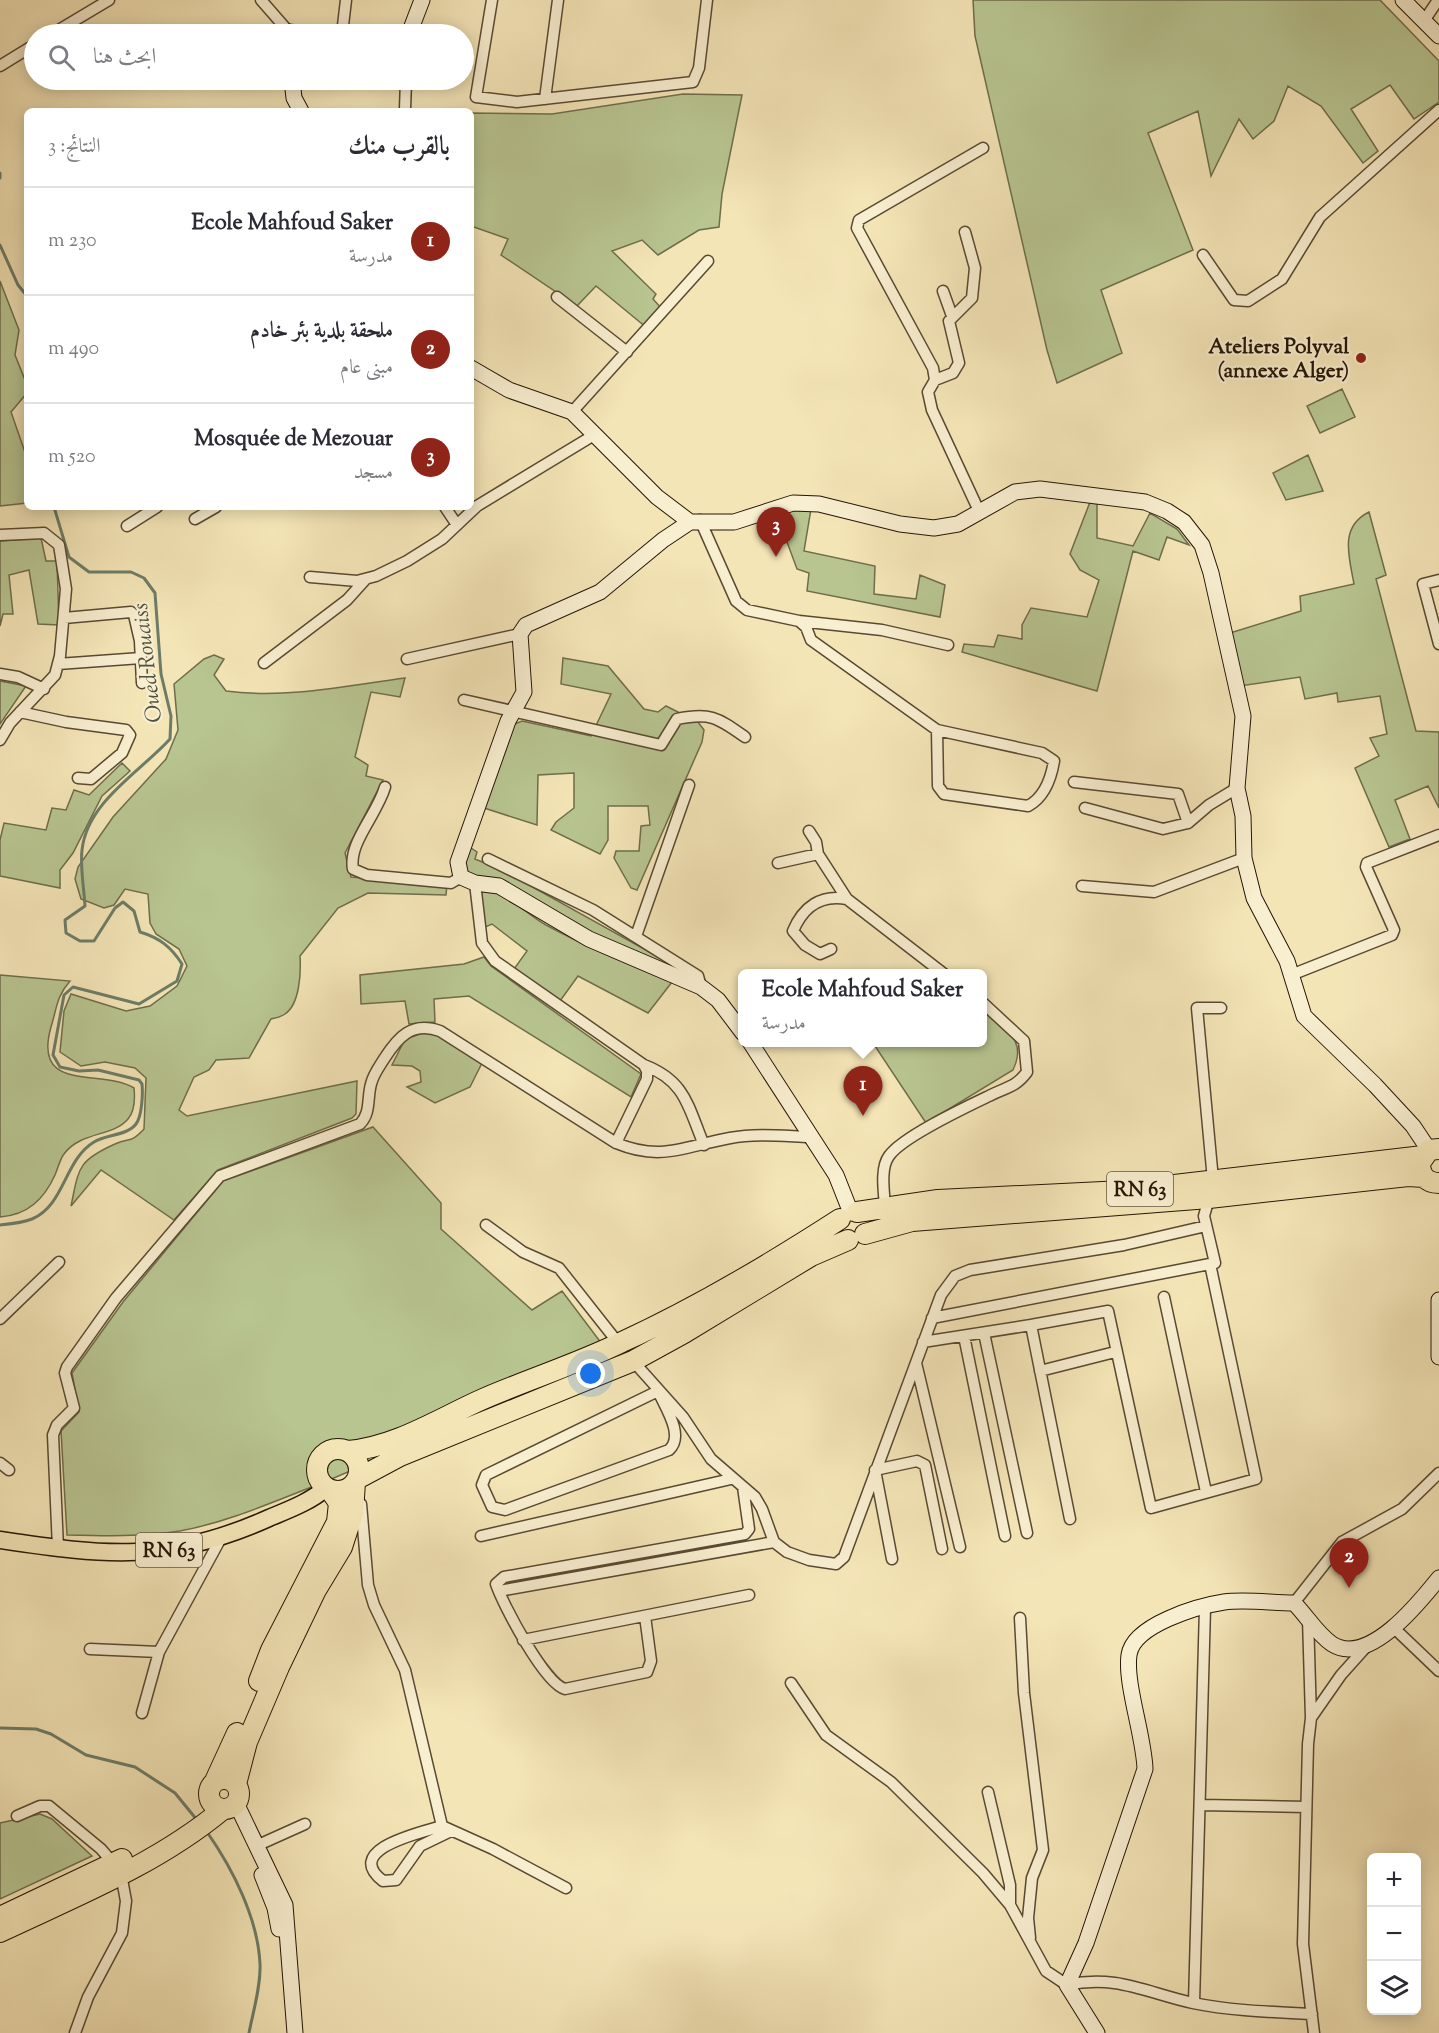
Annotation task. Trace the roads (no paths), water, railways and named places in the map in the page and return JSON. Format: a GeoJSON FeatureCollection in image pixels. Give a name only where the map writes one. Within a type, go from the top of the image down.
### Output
{"type":"FeatureCollection","features":[{"type":"Feature","properties":{"kind":"highway","name":"RN 63"},"geometry":{"type":"LineString","coordinates":[[1430,1152],[1420,1170],[1431,1180]]}},
{"type":"Feature","properties":{"kind":"highway","name":"RN 63"},"geometry":{"type":"LineString","coordinates":[[1430,1152],[1211,1189],[938,1200],[885,1206],[849,1215],[703,1300],[619,1344],[483,1399],[376,1446],[348,1451],[336,1449],[328,1451],[318,1461],[317,1476],[328,1489],[344,1491],[356,1481],[422,1447],[633,1360],[684,1334],[811,1256],[857,1237],[912,1221],[1211,1189],[1408,1176],[1431,1180]]}},
{"type":"Feature","properties":{"kind":"highway"},"geometry":{"type":"LineString","coordinates":[[849,1215],[866,1221],[857,1237]]}},
{"type":"Feature","properties":{"kind":"highway"},"geometry":{"type":"LineString","coordinates":[[0,1932],[117,1869],[213,1811],[316,1590],[342,1547],[353,1513],[358,1464],[348,1451]]}},
{"type":"Feature","properties":{"kind":"highway"},"geometry":{"type":"LineString","coordinates":[[213,1811],[209,1791],[271,1650],[337,1522],[339,1503],[328,1489]]}},
{"type":"Feature","properties":{"kind":"highway"},"geometry":{"type":"LineString","coordinates":[[0,1917],[117,1869]]}},
{"type":"Feature","properties":{"kind":"main road","name":"RN 63"},"geometry":{"type":"LineString","coordinates":[[0,1540],[89,1553],[154,1552],[221,1538],[309,1500],[328,1489]]}},
{"type":"Feature","properties":{"kind":"street"},"geometry":{"type":"LineString","coordinates":[[69,24],[109,0]]}},
{"type":"Feature","properties":{"kind":"street"},"geometry":{"type":"LineString","coordinates":[[261,0],[281,24]]}},
{"type":"Feature","properties":{"kind":"street"},"geometry":{"type":"LineString","coordinates":[[343,24],[346,0]]}},
{"type":"Feature","properties":{"kind":"street"},"geometry":{"type":"LineString","coordinates":[[413,24],[422,0]]}},
{"type":"Feature","properties":{"kind":"street"},"geometry":{"type":"LineString","coordinates":[[492,0],[476,97],[517,102],[693,82],[699,68],[700,36],[706,0]]}},
{"type":"Feature","properties":{"kind":"street"},"geometry":{"type":"LineString","coordinates":[[545,99],[558,0]]}},
{"type":"Feature","properties":{"kind":"street"},"geometry":{"type":"LineString","coordinates":[[1403,0],[1439,36]]}},
{"type":"Feature","properties":{"kind":"street"},"geometry":{"type":"LineString","coordinates":[[1424,21],[1438,0]]}},
{"type":"Feature","properties":{"kind":"street"},"geometry":{"type":"LineString","coordinates":[[0,66],[24,51]]}},
{"type":"Feature","properties":{"kind":"street"},"geometry":{"type":"LineString","coordinates":[[293,90],[299,108]]}},
{"type":"Feature","properties":{"kind":"street"},"geometry":{"type":"LineString","coordinates":[[405,108],[406,90]]}},
{"type":"Feature","properties":{"kind":"street"},"geometry":{"type":"LineString","coordinates":[[1203,255],[1234,300],[1248,301],[1282,279],[1320,217],[1439,110]]}},
{"type":"Feature","properties":{"kind":"street"},"geometry":{"type":"LineString","coordinates":[[935,380],[933,368],[857,228],[859,220],[983,148]]}},
{"type":"Feature","properties":{"kind":"street"},"geometry":{"type":"LineString","coordinates":[[965,232],[975,268],[972,298],[949,321],[949,330],[959,363],[953,373],[935,380],[928,392],[932,410],[979,511]]}},
{"type":"Feature","properties":{"kind":"street"},"geometry":{"type":"LineString","coordinates":[[572,412],[708,261]]}},
{"type":"Feature","properties":{"kind":"street"},"geometry":{"type":"LineString","coordinates":[[942,291],[952,316]]}},
{"type":"Feature","properties":{"kind":"street"},"geometry":{"type":"LineString","coordinates":[[556,297],[627,352]]}},
{"type":"Feature","properties":{"kind":"street"},"geometry":{"type":"LineString","coordinates":[[474,370],[509,390],[572,412],[657,496],[695,521],[736,601],[747,610],[799,621],[882,630],[948,645]]}},
{"type":"Feature","properties":{"kind":"street"},"geometry":{"type":"LineString","coordinates":[[474,509],[594,435]]}},
{"type":"Feature","properties":{"kind":"street"},"geometry":{"type":"LineString","coordinates":[[704,1145],[680,1088],[664,1073],[644,1065],[495,961],[482,943],[468,880],[458,862],[508,721],[524,692],[520,634],[526,625],[545,614],[600,592],[663,540],[695,521],[734,522],[793,503],[819,504],[900,524],[934,528],[957,524],[1015,492],[1040,489],[1145,502],[1167,511],[1184,522],[1202,546],[1223,622],[1233,684],[1243,716],[1243,746],[1237,788],[1243,816],[1244,858],[1254,898],[1287,962],[1304,1016],[1413,1126],[1430,1152]]}},
{"type":"Feature","properties":{"kind":"street"},"geometry":{"type":"LineString","coordinates":[[127,526],[152,510]]}},
{"type":"Feature","properties":{"kind":"street"},"geometry":{"type":"LineString","coordinates":[[195,519],[211,510]]}},
{"type":"Feature","properties":{"kind":"street"},"geometry":{"type":"LineString","coordinates":[[446,510],[457,525]]}},
{"type":"Feature","properties":{"kind":"street"},"geometry":{"type":"LineString","coordinates":[[309,577],[357,581],[365,579],[407,561],[442,539],[473,510]]}},
{"type":"Feature","properties":{"kind":"street"},"geometry":{"type":"LineString","coordinates":[[0,535],[44,533],[57,541],[66,589],[55,675],[20,712],[0,740]]}},
{"type":"Feature","properties":{"kind":"street"},"geometry":{"type":"LineString","coordinates":[[264,663],[347,600],[365,579]]}},
{"type":"Feature","properties":{"kind":"street"},"geometry":{"type":"LineString","coordinates":[[1439,580],[1423,584],[1439,644]]}},
{"type":"Feature","properties":{"kind":"street"},"geometry":{"type":"LineString","coordinates":[[64,618],[131,612],[134,615],[140,641],[142,682]]}},
{"type":"Feature","properties":{"kind":"street"},"geometry":{"type":"LineString","coordinates":[[799,621],[806,627],[811,640],[937,730],[1042,753],[1054,761],[1051,779],[1037,801],[1028,806],[944,794],[938,786],[937,730]]}},
{"type":"Feature","properties":{"kind":"street"},"geometry":{"type":"LineString","coordinates":[[407,659],[520,634]]}},
{"type":"Feature","properties":{"kind":"street"},"geometry":{"type":"LineString","coordinates":[[58,663],[141,658]]}},
{"type":"Feature","properties":{"kind":"street"},"geometry":{"type":"LineString","coordinates":[[0,674],[18,677],[44,689]]}},
{"type":"Feature","properties":{"kind":"street"},"geometry":{"type":"LineString","coordinates":[[464,700],[661,745],[676,719],[692,716],[717,717],[745,736]]}},
{"type":"Feature","properties":{"kind":"street"},"geometry":{"type":"LineString","coordinates":[[20,712],[66,722],[126,730],[130,735],[129,742],[122,753],[91,779],[78,778]]}},
{"type":"Feature","properties":{"kind":"street"},"geometry":{"type":"LineString","coordinates":[[1074,782],[1178,794],[1188,823]]}},
{"type":"Feature","properties":{"kind":"street"},"geometry":{"type":"LineString","coordinates":[[636,936],[689,785]]}},
{"type":"Feature","properties":{"kind":"street"},"geometry":{"type":"LineString","coordinates":[[385,787],[379,807],[352,850],[352,869],[367,875],[451,883],[468,880],[499,886],[590,939],[701,987],[718,1000],[738,1026]]}},
{"type":"Feature","properties":{"kind":"street"},"geometry":{"type":"LineString","coordinates":[[1085,808],[1163,829],[1188,823],[1209,805],[1237,788]]}},
{"type":"Feature","properties":{"kind":"street"},"geometry":{"type":"LineString","coordinates":[[809,831],[816,842],[818,854],[847,899],[938,969]]}},
{"type":"Feature","properties":{"kind":"street"},"geometry":{"type":"LineString","coordinates":[[1291,975],[1392,935],[1394,930],[1366,867],[1367,862],[1439,835]]}},
{"type":"Feature","properties":{"kind":"street"},"geometry":{"type":"LineString","coordinates":[[778,862],[818,854]]}},
{"type":"Feature","properties":{"kind":"street"},"geometry":{"type":"LineString","coordinates":[[1082,886],[1154,892],[1244,858]]}},
{"type":"Feature","properties":{"kind":"street"},"geometry":{"type":"LineString","coordinates":[[488,859],[593,910],[698,976],[701,987]]}},
{"type":"Feature","properties":{"kind":"street"},"geometry":{"type":"LineString","coordinates":[[831,949],[820,954],[804,945],[793,931],[798,919],[810,904],[835,897],[847,899]]}},
{"type":"Feature","properties":{"kind":"street"},"geometry":{"type":"LineString","coordinates":[[885,1206],[884,1168],[888,1156],[931,1127],[991,1095],[1019,1084],[1027,1072],[1024,1041],[987,1007]]}},
{"type":"Feature","properties":{"kind":"street"},"geometry":{"type":"LineString","coordinates":[[932,1318],[1215,1263],[1204,1216],[1211,1189],[1197,1008],[1221,1008]]}},
{"type":"Feature","properties":{"kind":"street"},"geometry":{"type":"LineString","coordinates":[[58,1548],[53,1435],[57,1425],[74,1408],[65,1372],[67,1367],[116,1298],[220,1176],[357,1127],[366,1117],[372,1078],[397,1040],[417,1028],[440,1031],[616,1143],[638,1151],[661,1154],[744,1136],[809,1137]]}},
{"type":"Feature","properties":{"kind":"street"},"geometry":{"type":"LineString","coordinates":[[753,1047],[809,1137],[837,1176],[849,1215]]}},
{"type":"Feature","properties":{"kind":"street"},"geometry":{"type":"LineString","coordinates":[[616,1143],[647,1079],[644,1065]]}},
{"type":"Feature","properties":{"kind":"street"},"geometry":{"type":"LineString","coordinates":[[486,1225],[523,1252],[559,1268],[619,1344]]}},
{"type":"Feature","properties":{"kind":"street"},"geometry":{"type":"LineString","coordinates":[[633,1360],[683,1417],[711,1459],[731,1479],[755,1497],[774,1542],[787,1552],[809,1560],[828,1564],[840,1562],[941,1295],[955,1276],[970,1270],[1124,1245],[1206,1226]]}},
{"type":"Feature","properties":{"kind":"street"},"geometry":{"type":"LineString","coordinates":[[0,1319],[60,1262]]}},
{"type":"Feature","properties":{"kind":"street"},"geometry":{"type":"LineString","coordinates":[[923,1342],[1108,1311],[1115,1352],[1151,1508],[1256,1479],[1210,1264]]}},
{"type":"Feature","properties":{"kind":"street"},"geometry":{"type":"LineString","coordinates":[[1164,1297],[1206,1492]]}},
{"type":"Feature","properties":{"kind":"street"},"geometry":{"type":"LineString","coordinates":[[1439,1300],[1439,1357]]}},
{"type":"Feature","properties":{"kind":"street"},"geometry":{"type":"LineString","coordinates":[[1031,1325],[1070,1518]]}},
{"type":"Feature","properties":{"kind":"street"},"geometry":{"type":"LineString","coordinates":[[984,1333],[1027,1533]]}},
{"type":"Feature","properties":{"kind":"street"},"geometry":{"type":"LineString","coordinates":[[964,1336],[1005,1536]]}},
{"type":"Feature","properties":{"kind":"street"},"geometry":{"type":"LineString","coordinates":[[1040,1371],[1115,1352]]}},
{"type":"Feature","properties":{"kind":"street"},"geometry":{"type":"LineString","coordinates":[[916,1363],[960,1547]]}},
{"type":"Feature","properties":{"kind":"street"},"geometry":{"type":"LineString","coordinates":[[658,1391],[676,1434],[674,1446],[669,1450],[505,1510],[492,1507],[482,1485],[486,1475],[658,1391]]}},
{"type":"Feature","properties":{"kind":"street"},"geometry":{"type":"LineString","coordinates":[[875,1470],[917,1461],[925,1465],[942,1549]]}},
{"type":"Feature","properties":{"kind":"street"},"geometry":{"type":"LineString","coordinates":[[875,1470],[892,1559]]}},
{"type":"Feature","properties":{"kind":"street"},"geometry":{"type":"LineString","coordinates":[[1294,1603],[1342,1542],[1402,1509],[1439,1473]]}},
{"type":"Feature","properties":{"kind":"street"},"geometry":{"type":"LineString","coordinates":[[481,1536],[731,1479]]}},
{"type":"Feature","properties":{"kind":"street"},"geometry":{"type":"LineString","coordinates":[[356,1481],[361,1503],[368,1585],[374,1605],[405,1670],[447,1829]]}},
{"type":"Feature","properties":{"kind":"street"},"geometry":{"type":"LineString","coordinates":[[645,1616],[650,1669],[642,1673],[572,1689],[560,1688],[523,1640],[499,1591],[498,1581],[504,1577],[746,1534],[749,1529],[742,1487]]}},
{"type":"Feature","properties":{"kind":"street"},"geometry":{"type":"LineString","coordinates":[[142,1713],[159,1652],[221,1538]]}},
{"type":"Feature","properties":{"kind":"street"},"geometry":{"type":"LineString","coordinates":[[499,1591],[774,1542]]}},
{"type":"Feature","properties":{"kind":"street"},"geometry":{"type":"LineString","coordinates":[[1067,1985],[1086,1943],[1145,1769],[1144,1745],[1128,1668],[1129,1653],[1136,1638],[1154,1624],[1225,1602],[1294,1603],[1323,1636],[1335,1645],[1351,1649],[1381,1638],[1439,1578]]}},
{"type":"Feature","properties":{"kind":"street"},"geometry":{"type":"LineString","coordinates":[[523,1640],[749,1595]]}},
{"type":"Feature","properties":{"kind":"street"},"geometry":{"type":"LineString","coordinates":[[1194,2003],[1205,1608]]}},
{"type":"Feature","properties":{"kind":"street"},"geometry":{"type":"LineString","coordinates":[[1308,1617],[1311,1718],[1306,1807],[1303,1944],[1314,2033]]}},
{"type":"Feature","properties":{"kind":"street"},"geometry":{"type":"LineString","coordinates":[[1020,1618],[1024,1693],[1043,1850],[1032,1878],[1028,1918],[1030,1941]]}},
{"type":"Feature","properties":{"kind":"street"},"geometry":{"type":"LineString","coordinates":[[1392,1627],[1439,1671]]}},
{"type":"Feature","properties":{"kind":"street"},"geometry":{"type":"LineString","coordinates":[[1311,1718],[1341,1675],[1368,1644]]}},
{"type":"Feature","properties":{"kind":"street"},"geometry":{"type":"LineString","coordinates":[[90,1649],[159,1652]]}},
{"type":"Feature","properties":{"kind":"street"},"geometry":{"type":"LineString","coordinates":[[791,1683],[826,1735],[891,1782],[983,1873],[1010,1905],[1046,1971],[1067,1985],[1097,2033]]}},
{"type":"Feature","properties":{"kind":"street"},"geometry":{"type":"LineString","coordinates":[[988,1792],[1010,1885],[1010,1905]]}},
{"type":"Feature","properties":{"kind":"street"},"geometry":{"type":"LineString","coordinates":[[1200,1805],[1306,1807]]}},
{"type":"Feature","properties":{"kind":"street"},"geometry":{"type":"LineString","coordinates":[[16,1816],[40,1806],[49,1806],[101,1849],[117,1869],[126,1901],[122,1933],[91,1991],[75,2033]]}},
{"type":"Feature","properties":{"kind":"street"},"geometry":{"type":"LineString","coordinates":[[213,1811],[256,1846],[285,1905],[295,2033]]}},
{"type":"Feature","properties":{"kind":"street"},"geometry":{"type":"LineString","coordinates":[[213,1811],[263,1876],[275,1908],[280,1941],[285,2033]]}},
{"type":"Feature","properties":{"kind":"street"},"geometry":{"type":"LineString","coordinates":[[256,1846],[305,1824]]}},
{"type":"Feature","properties":{"kind":"street"},"geometry":{"type":"LineString","coordinates":[[447,1829],[420,1846],[396,1880],[390,1882],[378,1877],[373,1860],[381,1848],[393,1841],[447,1829],[493,1849],[566,1888]]}},
{"type":"Feature","properties":{"kind":"street"},"geometry":{"type":"LineString","coordinates":[[1067,1985],[1097,1980],[1114,1981],[1194,2003],[1312,2014]]}},
{"type":"Feature","properties":{"kind":"waterway","name":"Oued Rouaiss"},"geometry":{"type":"LineString","coordinates":[[0,173],[0,178]]}},
{"type":"Feature","properties":{"kind":"waterway","name":"Oued Rouaiss"},"geometry":{"type":"LineString","coordinates":[[0,245],[18,285],[24,292]]}},
{"type":"Feature","properties":{"kind":"waterway","name":"Oued Rouaiss"},"geometry":{"type":"LineString","coordinates":[[0,1225],[32,1219],[43,1212],[51,1204],[84,1150],[99,1139],[132,1128],[140,1116],[142,1084],[139,1080],[98,1070],[79,1071],[60,1067],[53,1055],[64,995],[73,987],[139,1004],[177,981],[182,964],[164,944],[140,932],[134,911],[123,902],[115,908],[94,941],[80,941],[66,933],[65,920],[85,906],[82,850],[86,833],[104,802],[170,739],[171,716],[161,674],[155,593],[144,578],[131,572],[89,572],[69,557],[55,510]]}},
{"type":"Feature","properties":{"kind":"waterway","name":"Oued Rouaiss"},"geometry":{"type":"LineString","coordinates":[[0,1728],[36,1729],[51,1734],[86,1755],[135,1767],[175,1793],[197,1820]]}},
{"type":"Feature","properties":{"kind":"waterway","name":"Oued Rouaiss"},"geometry":{"type":"LineString","coordinates":[[207,1832],[235,1878],[255,1930],[260,1964],[249,2033]]}},
{"type":"Feature","properties":{"kind":"place","name":"Ateliers Polyval (annexe Alger)"},"geometry":{"type":"Point","coordinates":[1361,358]}},
{"type":"Feature","properties":{"kind":"place","name":"Mosquée de Mezouar"},"geometry":{"type":"Point","coordinates":[776,557]}},
{"type":"Feature","properties":{"kind":"place","name":"Ecole Mahfoud Saker"},"geometry":{"type":"Point","coordinates":[863,1116]}},
{"type":"Feature","properties":{"kind":"place","name":"ملحقة بلدية بئر خادم"},"geometry":{"type":"Point","coordinates":[1349,1588]}}]}
